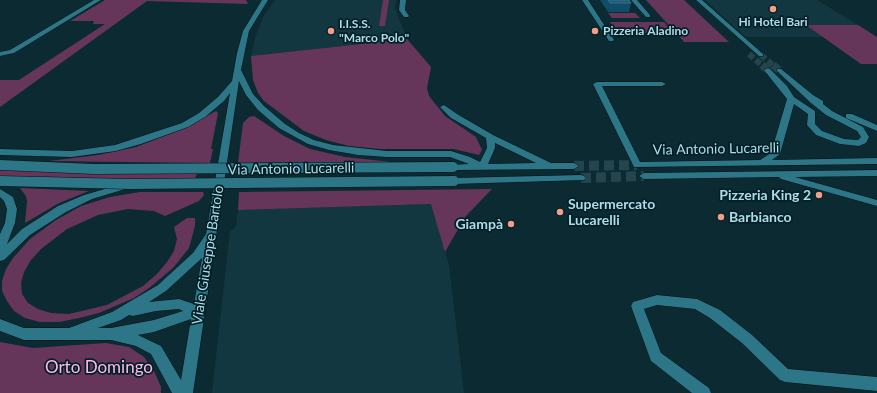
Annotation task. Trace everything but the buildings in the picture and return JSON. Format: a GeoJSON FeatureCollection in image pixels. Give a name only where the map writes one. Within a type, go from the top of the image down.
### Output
{"type":"FeatureCollection","features":[{"type":"Feature","properties":{"kind":"street"},"geometry":{"type":"LineString","coordinates":[[0,54],[12,52],[98,0]]}},
{"type":"Feature","properties":{"kind":"street","name":"Viale Giuseppe Bartolo"},"geometry":{"type":"LineString","coordinates":[[186,393],[242,43],[256,8],[265,0]]}},
{"type":"Feature","properties":{"kind":"street"},"geometry":{"type":"LineString","coordinates":[[403,0],[402,10],[406,16]]}},
{"type":"Feature","properties":{"kind":"street"},"geometry":{"type":"LineString","coordinates":[[585,0],[611,40]]}},
{"type":"Feature","properties":{"kind":"street"},"geometry":{"type":"LineString","coordinates":[[634,0],[648,16]]}},
{"type":"Feature","properties":{"kind":"street"},"geometry":{"type":"LineString","coordinates":[[690,0],[749,54]]}},
{"type":"Feature","properties":{"kind":"street"},"geometry":{"type":"LineString","coordinates":[[699,0],[761,55]]}},
{"type":"Feature","properties":{"kind":"street"},"geometry":{"type":"LineString","coordinates":[[768,70],[784,88],[791,99],[812,113],[811,124],[819,133],[843,142],[859,142],[864,140],[865,137],[860,129],[829,113],[779,70]]}},
{"type":"Feature","properties":{"kind":"street"},"geometry":{"type":"LineString","coordinates":[[0,152],[72,154],[116,148],[138,142],[185,125],[202,115],[221,99],[237,74],[250,96],[261,108],[282,126],[311,142],[332,148],[387,154],[451,154],[467,159],[481,167],[488,158],[491,148],[490,138]]}},
{"type":"Feature","properties":{"kind":"street","name":"Via Antonio Lucarelli"},"geometry":{"type":"LineString","coordinates":[[662,84],[597,84],[637,165],[877,161]]}},
{"type":"Feature","properties":{"kind":"street"},"geometry":{"type":"LineString","coordinates":[[791,99],[775,154],[763,162],[775,174],[877,203]]}},
{"type":"Feature","properties":{"kind":"street"},"geometry":{"type":"LineString","coordinates":[[814,101],[877,128]]}},
{"type":"Feature","properties":{"kind":"street"},"geometry":{"type":"LineString","coordinates":[[444,107],[454,116],[490,138],[549,166]]}},
{"type":"Feature","properties":{"kind":"street","name":"Via Antonio Lucarelli"},"geometry":{"type":"LineString","coordinates":[[0,165],[94,169],[574,166]]}},
{"type":"Feature","properties":{"kind":"street","name":"Via Antonio Lucarelli"},"geometry":{"type":"LineString","coordinates":[[644,176],[877,173]]}},
{"type":"Feature","properties":{"kind":"street","name":"Via Antonio Lucarelli"},"geometry":{"type":"LineString","coordinates":[[0,181],[130,184],[454,181],[581,178]]}},
{"type":"Feature","properties":{"kind":"street"},"geometry":{"type":"LineString","coordinates":[[0,257],[31,228],[62,209],[88,197],[130,184]]}},
{"type":"Feature","properties":{"kind":"street"},"geometry":{"type":"LineString","coordinates":[[0,192],[9,200],[12,209],[10,223],[0,247]]}},
{"type":"Feature","properties":{"kind":"street"},"geometry":{"type":"LineString","coordinates":[[116,316],[140,303],[181,273],[197,256],[212,230]]}},
{"type":"Feature","properties":{"kind":"street"},"geometry":{"type":"LineString","coordinates":[[704,393],[656,357],[637,306],[657,300],[697,304],[715,314],[748,339],[785,375],[877,384]]}},
{"type":"Feature","properties":{"kind":"street"},"geometry":{"type":"LineString","coordinates":[[63,334],[116,316],[156,306],[179,304],[199,311]]}},
{"type":"Feature","properties":{"kind":"street"},"geometry":{"type":"LineString","coordinates":[[0,324],[8,329],[24,334],[110,334],[154,326],[199,311]]}},
{"type":"Feature","properties":{"kind":"street"},"geometry":{"type":"LineString","coordinates":[[110,334],[139,341],[156,350],[180,393]]}},
{"type":"Feature","properties":{"kind":"shaded area","name":"I.I.S.S. \"Marco Polo\""},"geometry":{"type":"Polygon","coordinates":[[[275,0],[396,0],[395,8],[407,39],[251,56],[255,38],[263,17],[275,0]]]}},
{"type":"Feature","properties":{"kind":"shaded area"},"geometry":{"type":"Polygon","coordinates":[[[705,0],[817,0],[858,25],[807,25],[823,37],[746,37],[705,0]]]}},
{"type":"Feature","properties":{"kind":"shaded area"},"geometry":{"type":"Polygon","coordinates":[[[432,204],[449,265],[464,393],[212,393],[230,231],[236,227],[238,210],[432,204]]]}},
{"type":"Feature","properties":{"kind":"green space"},"geometry":{"type":"Polygon","coordinates":[[[105,0],[246,0],[248,4],[147,1],[0,107],[0,80],[19,80],[105,24],[93,24],[94,21],[70,21],[105,0]]]}},
{"type":"Feature","properties":{"kind":"green space"},"geometry":{"type":"Polygon","coordinates":[[[383,0],[389,0],[385,26],[379,26],[383,0]]]}},
{"type":"Feature","properties":{"kind":"green space"},"geometry":{"type":"Polygon","coordinates":[[[646,0],[684,0],[729,42],[684,42],[646,0]]]}},
{"type":"Feature","properties":{"kind":"green space"},"geometry":{"type":"Polygon","coordinates":[[[608,13],[635,13],[640,18],[612,18],[608,13]]]}},
{"type":"Feature","properties":{"kind":"green space"},"geometry":{"type":"Polygon","coordinates":[[[610,22],[664,22],[673,33],[617,33],[610,22]]]}},
{"type":"Feature","properties":{"kind":"green space"},"geometry":{"type":"Polygon","coordinates":[[[806,25],[858,25],[877,37],[877,64],[861,64],[806,25]]]}},
{"type":"Feature","properties":{"kind":"green space"},"geometry":{"type":"Polygon","coordinates":[[[407,39],[431,67],[427,88],[429,96],[445,116],[476,137],[482,150],[479,155],[454,149],[380,149],[349,146],[326,140],[304,131],[264,101],[258,93],[253,80],[251,56],[407,39]]]}},
{"type":"Feature","properties":{"kind":"green space"},"geometry":{"type":"Polygon","coordinates":[[[216,111],[218,113],[211,149],[213,149],[210,163],[49,161],[98,155],[136,147],[183,129],[216,111]]]}},
{"type":"Feature","properties":{"kind":"green space"},"geometry":{"type":"Polygon","coordinates":[[[254,116],[284,136],[310,149],[345,157],[391,162],[238,163],[243,123],[249,117],[254,116]]]}},
{"type":"Feature","properties":{"kind":"green space"},"geometry":{"type":"Polygon","coordinates":[[[0,170],[126,174],[197,174],[194,180],[121,179],[0,176],[0,170]]]}},
{"type":"Feature","properties":{"kind":"green space"},"geometry":{"type":"Polygon","coordinates":[[[20,188],[89,191],[59,203],[25,223],[27,201],[26,196],[20,188]]]}},
{"type":"Feature","properties":{"kind":"green space"},"geometry":{"type":"Polygon","coordinates":[[[492,189],[465,217],[445,252],[431,204],[238,210],[239,192],[492,189]]]}},
{"type":"Feature","properties":{"kind":"green space"},"geometry":{"type":"Polygon","coordinates":[[[140,192],[203,192],[204,195],[199,201],[165,216],[154,211],[128,209],[98,215],[67,229],[41,249],[31,260],[24,272],[21,283],[22,294],[28,303],[38,309],[51,313],[69,314],[107,305],[143,286],[157,274],[174,251],[177,239],[174,227],[187,218],[195,218],[195,226],[189,248],[173,268],[149,288],[134,298],[99,313],[59,322],[40,322],[25,318],[14,311],[2,291],[2,281],[6,269],[13,258],[30,239],[56,220],[81,206],[110,197],[140,192]]]}},
{"type":"Feature","properties":{"kind":"green space","name":"Orto Domingo"},"geometry":{"type":"Polygon","coordinates":[[[0,342],[33,348],[106,343],[129,347],[144,357],[154,371],[161,387],[161,393],[0,393],[0,342]]]}},
{"type":"Feature","properties":{"kind":"tunnel"},"geometry":{"type":"LineString","coordinates":[[749,54],[763,66]]}},
{"type":"Feature","properties":{"kind":"tunnel"},"geometry":{"type":"LineString","coordinates":[[761,55],[774,66]]}},
{"type":"Feature","properties":{"kind":"tunnel"},"geometry":{"type":"LineString","coordinates":[[762,65],[768,70]]}},
{"type":"Feature","properties":{"kind":"tunnel"},"geometry":{"type":"LineString","coordinates":[[773,65],[779,70]]}},
{"type":"Feature","properties":{"kind":"tunnel"},"geometry":{"type":"LineString","coordinates":[[574,166],[637,165]]}},
{"type":"Feature","properties":{"kind":"tunnel"},"geometry":{"type":"LineString","coordinates":[[581,178],[644,176]]}},
{"type":"Feature","properties":{"kind":"place","name":"Hi Hotel Bari"},"geometry":{"type":"Point","coordinates":[773,9]}},
{"type":"Feature","properties":{"kind":"place","name":"I.I.S.S. \"Marco Polo\""},"geometry":{"type":"Point","coordinates":[331,31]}},
{"type":"Feature","properties":{"kind":"place","name":"Pizzeria Aladino"},"geometry":{"type":"Point","coordinates":[595,31]}},
{"type":"Feature","properties":{"kind":"place","name":"Pizzeria King 2"},"geometry":{"type":"Point","coordinates":[819,195]}},
{"type":"Feature","properties":{"kind":"place","name":"Supermercato Lucarelli"},"geometry":{"type":"Point","coordinates":[560,212]}},
{"type":"Feature","properties":{"kind":"place","name":"Barbianco"},"geometry":{"type":"Point","coordinates":[721,217]}},
{"type":"Feature","properties":{"kind":"place","name":"Giampà"},"geometry":{"type":"Point","coordinates":[511,224]}}]}
